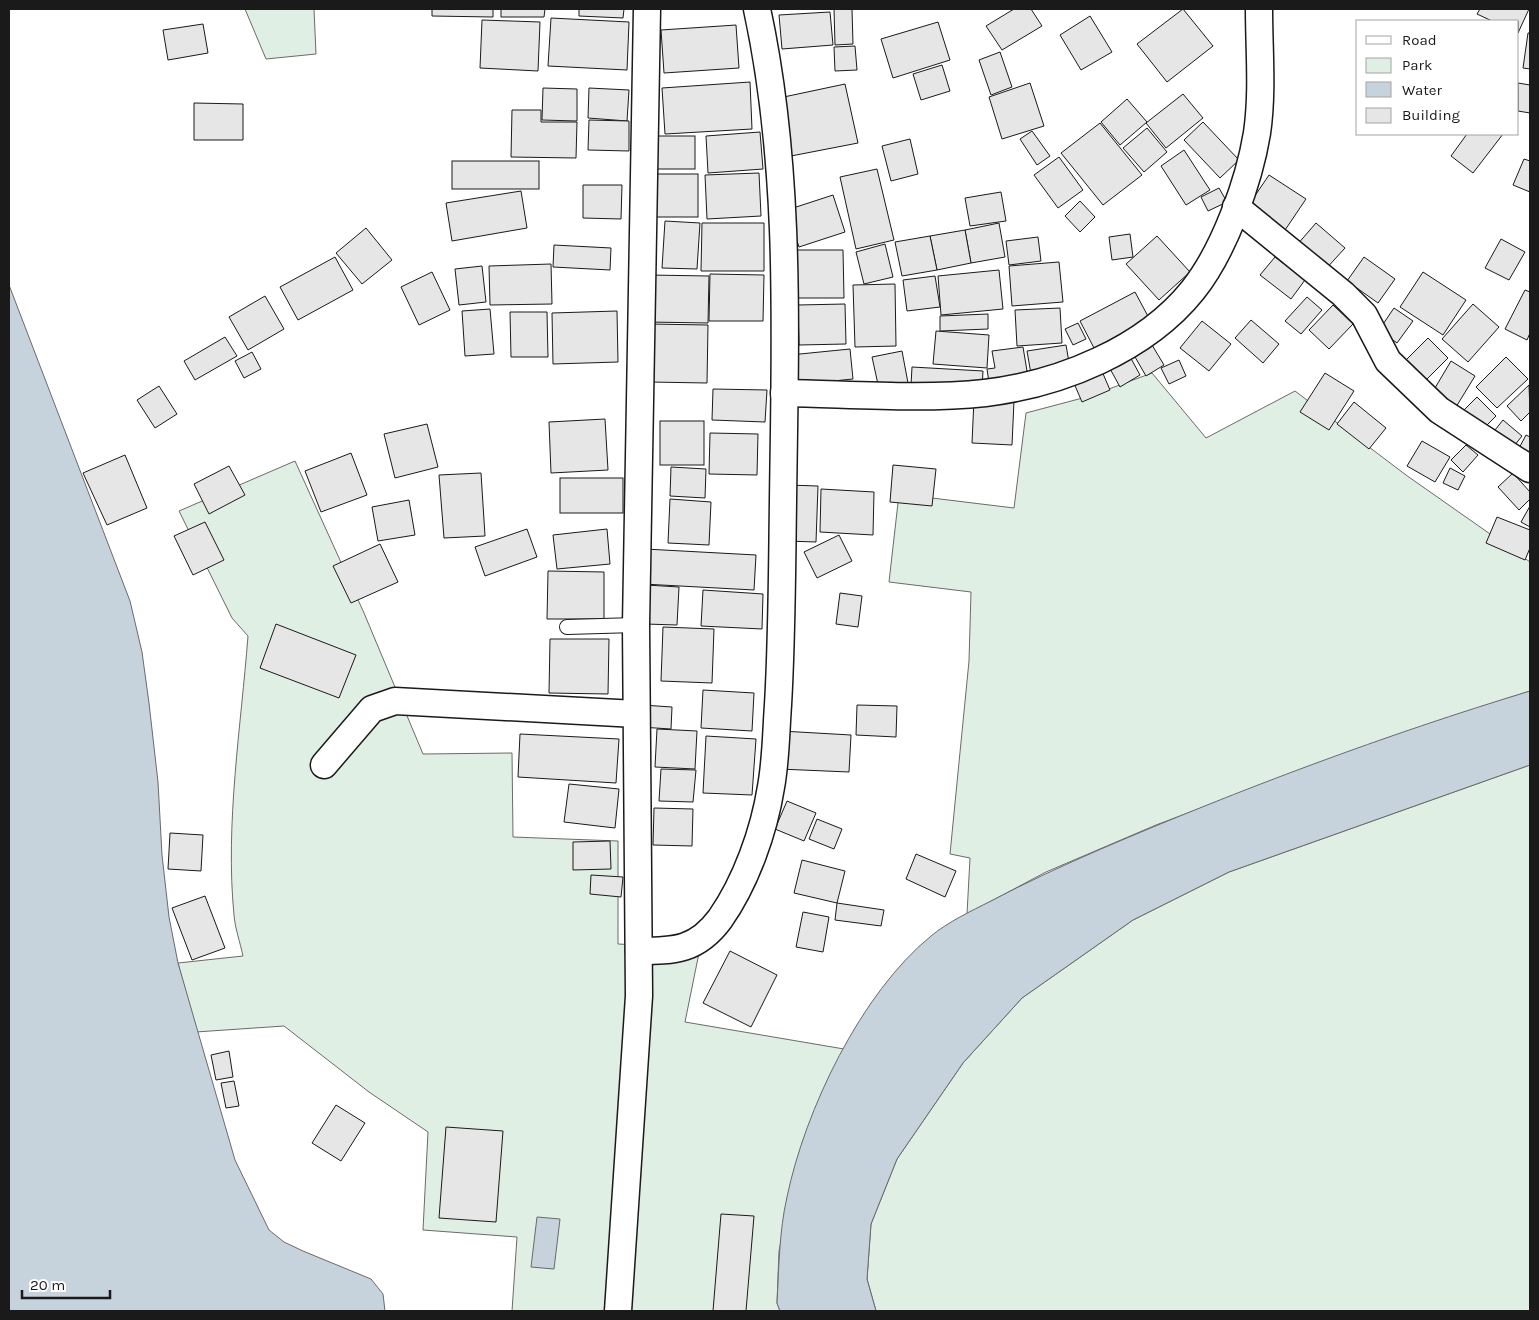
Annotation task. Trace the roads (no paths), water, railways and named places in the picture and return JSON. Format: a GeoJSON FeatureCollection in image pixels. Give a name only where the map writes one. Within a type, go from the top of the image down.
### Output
{"type":"FeatureCollection","features":[{"type":"Feature","properties":{"kind":"street"},"geometry":{"type":"LineString","coordinates":[[618,1311],[639,996],[636,625],[647,9]]}},
{"type":"Feature","properties":{"kind":"street"},"geometry":{"type":"LineString","coordinates":[[639,951],[684,949],[701,938],[719,920],[737,890],[763,821],[771,786],[781,650],[784,393],[781,198],[776,132],[757,9]]}},
{"type":"Feature","properties":{"kind":"street"},"geometry":{"type":"LineString","coordinates":[[784,393],[984,393],[1031,384],[1086,366],[1141,336],[1168,316],[1194,289],[1217,252],[1236,208],[1251,164],[1257,132],[1261,92],[1259,9]]}},
{"type":"Feature","properties":{"kind":"street"},"geometry":{"type":"LineString","coordinates":[[1236,208],[1343,294],[1364,315],[1388,361],[1439,410],[1530,469]]}},
{"type":"Feature","properties":{"kind":"street"},"geometry":{"type":"LineString","coordinates":[[324,765],[372,709],[395,701],[636,714]]}},
{"type":"Feature","properties":{"kind":"lane"},"geometry":{"type":"LineString","coordinates":[[567,627],[636,625]]}},
{"type":"Feature","properties":{"kind":"water"},"geometry":{"type":"Polygon","coordinates":[[[9,285],[130,601],[142,652],[149,703],[158,782],[162,855],[169,917],[178,963],[235,1160],[269,1230],[284,1242],[371,1279],[383,1294],[385,1311],[9,1311],[9,285]]]}},
{"type":"Feature","properties":{"kind":"water"},"geometry":{"type":"Polygon","coordinates":[[[1530,691],[1530,765],[1229,872],[1133,920],[1022,998],[963,1063],[897,1159],[871,1224],[867,1279],[876,1311],[780,1311],[777,1303],[782,1223],[795,1163],[807,1128],[822,1091],[859,1021],[881,989],[905,960],[931,936],[960,917],[1018,887],[1073,861],[1154,827],[1314,764],[1421,726],[1530,691]]]}},
{"type":"Feature","properties":{"kind":"water"},"geometry":{"type":"Polygon","coordinates":[[[537,1217],[560,1219],[554,1269],[531,1267],[537,1217]]]}}]}
